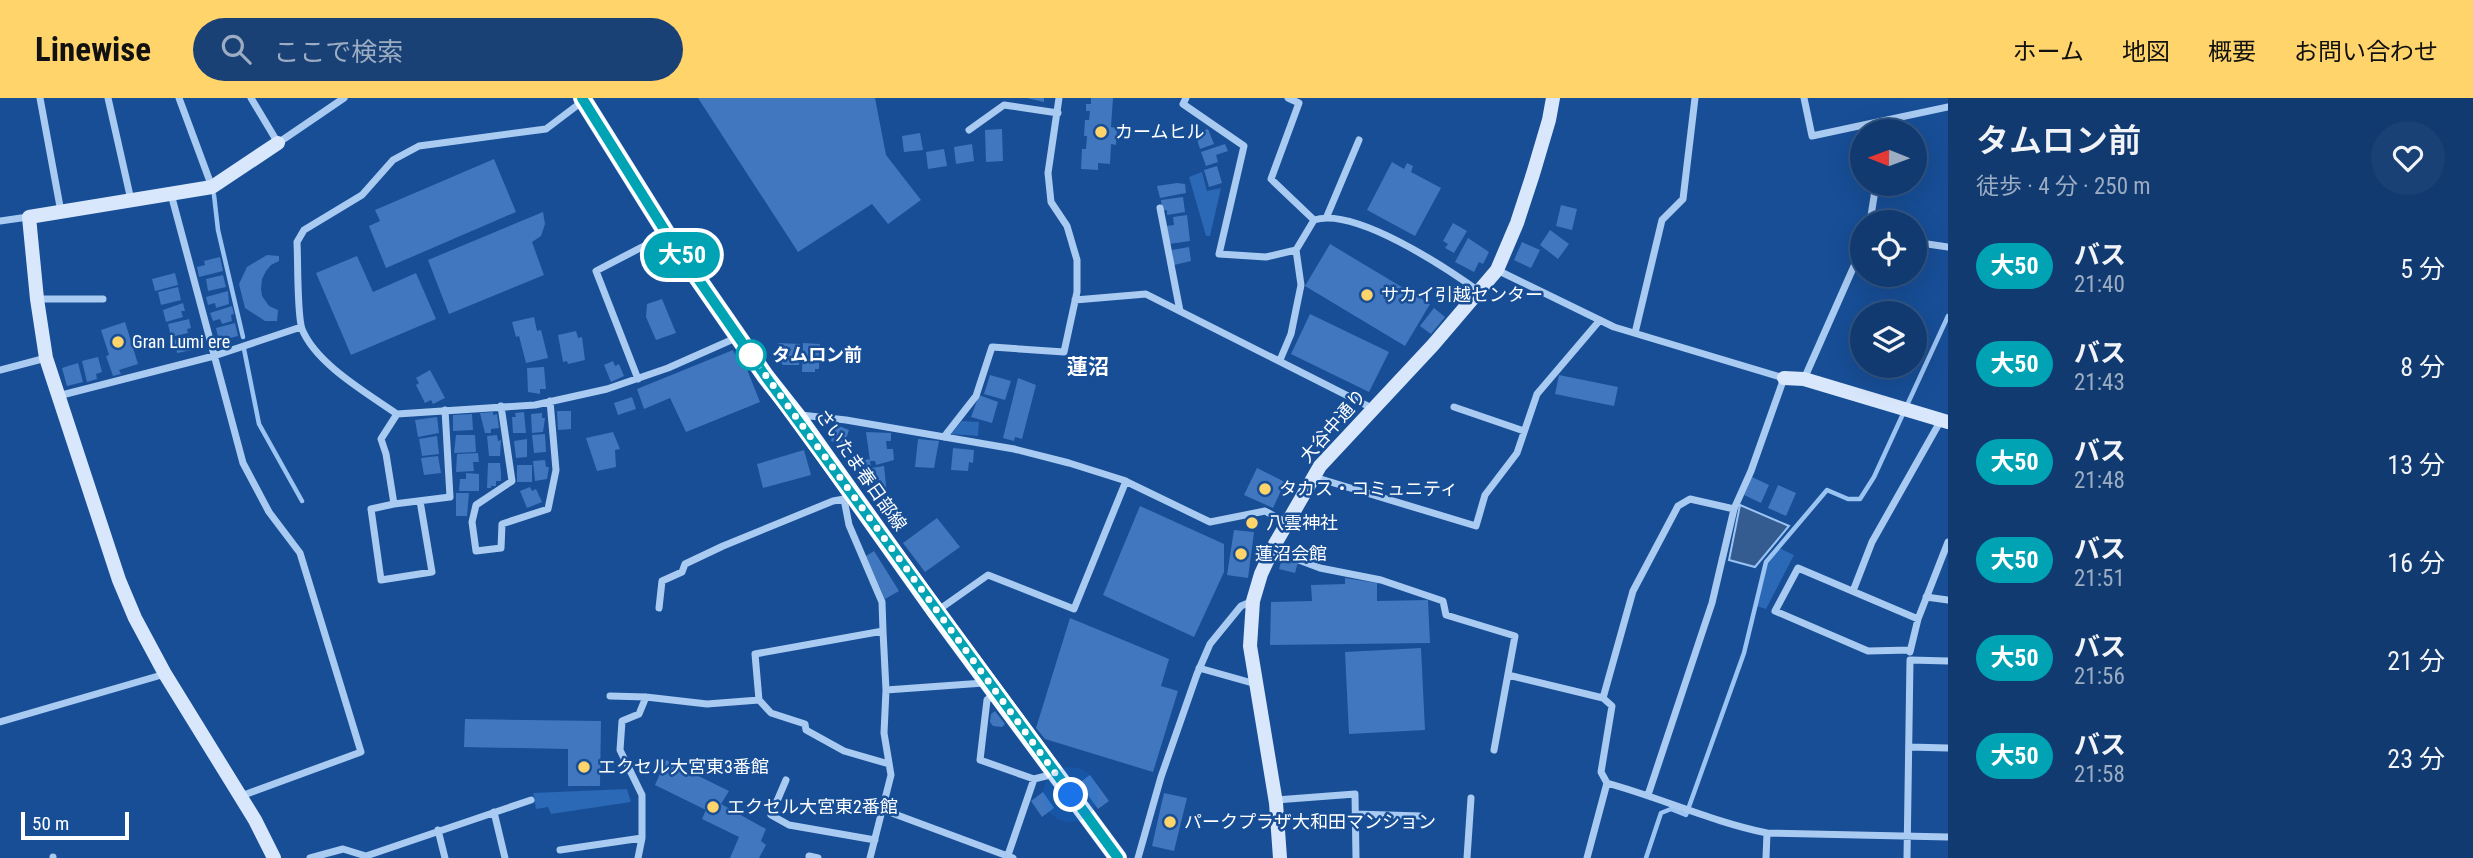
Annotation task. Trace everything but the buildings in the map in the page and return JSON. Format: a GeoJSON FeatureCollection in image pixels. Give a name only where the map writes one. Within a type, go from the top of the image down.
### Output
{"type":"FeatureCollection","features":[{"type":"Feature","properties":{"kind":"main road","name":"さいたま春日部線"},"geometry":{"type":"LineString","coordinates":[[583,99],[667,234],[796,415],[848,496],[1118,858]]}},
{"type":"Feature","properties":{"kind":"street"},"geometry":{"type":"LineString","coordinates":[[40,98],[61,212]]}},
{"type":"Feature","properties":{"kind":"street"},"geometry":{"type":"LineString","coordinates":[[108,98],[131,201]]}},
{"type":"Feature","properties":{"kind":"street"},"geometry":{"type":"LineString","coordinates":[[179,98],[212,187]]}},
{"type":"Feature","properties":{"kind":"street"},"geometry":{"type":"LineString","coordinates":[[251,98],[278,143]]}},
{"type":"Feature","properties":{"kind":"street"},"geometry":{"type":"LineString","coordinates":[[0,221],[212,187],[278,143],[332,101],[344,98]]}},
{"type":"Feature","properties":{"kind":"street"},"geometry":{"type":"LineString","coordinates":[[944,437],[976,396],[992,347],[1064,352],[1075,300],[1077,260],[1068,226],[1051,202],[1048,173],[1059,98]]}},
{"type":"Feature","properties":{"kind":"street"},"geometry":{"type":"LineString","coordinates":[[1186,98],[1183,104],[1244,146],[1219,254],[1266,257],[1296,250]]}},
{"type":"Feature","properties":{"kind":"street"},"geometry":{"type":"LineString","coordinates":[[1288,98],[1299,103],[1271,178],[1314,220]]}},
{"type":"Feature","properties":{"kind":"street","name":"大谷中通り"},"geometry":{"type":"LineString","coordinates":[[1280,858],[1276,800],[1250,646],[1253,601],[1272,550],[1320,466],[1480,292],[1497,270],[1517,223],[1533,174],[1553,98]]}},
{"type":"Feature","properties":{"kind":"street"},"geometry":{"type":"LineString","coordinates":[[1636,333],[1662,220],[1683,199],[1695,98]]}},
{"type":"Feature","properties":{"kind":"street"},"geometry":{"type":"LineString","coordinates":[[1804,98],[1812,136],[1850,128]]}},
{"type":"Feature","properties":{"kind":"street"},"geometry":{"type":"LineString","coordinates":[[583,99],[546,129],[419,146],[393,160],[362,195],[304,230],[298,242],[301,327],[315,349],[332,367],[397,414],[550,401],[607,389],[638,379],[738,337]]}},
{"type":"Feature","properties":{"kind":"street"},"geometry":{"type":"LineString","coordinates":[[970,130],[1004,106],[1058,113]]}},
{"type":"Feature","properties":{"kind":"street"},"geometry":{"type":"LineString","coordinates":[[1890,119],[1948,107]]}},
{"type":"Feature","properties":{"kind":"street"},"geometry":{"type":"LineString","coordinates":[[1326,216],[1359,140]]}},
{"type":"Feature","properties":{"kind":"street"},"geometry":{"type":"LineString","coordinates":[[171,194],[243,463],[270,512],[300,553],[361,752],[241,796]]}},
{"type":"Feature","properties":{"kind":"street"},"geometry":{"type":"LineString","coordinates":[[1160,208],[1180,311]]}},
{"type":"Feature","properties":{"kind":"street"},"geometry":{"type":"LineString","coordinates":[[1280,360],[1291,334],[1301,285],[1296,250],[1314,220],[1326,216],[1360,224],[1439,262],[1480,292]]}},
{"type":"Feature","properties":{"kind":"street"},"geometry":{"type":"LineString","coordinates":[[29,217],[46,358],[119,580],[135,618],[165,674],[241,796],[274,858]]}},
{"type":"Feature","properties":{"kind":"street"},"geometry":{"type":"LineString","coordinates":[[638,379],[596,271],[667,234]]}},
{"type":"Feature","properties":{"kind":"street"},"geometry":{"type":"LineString","coordinates":[[1927,244],[1948,247]]}},
{"type":"Feature","properties":{"kind":"street"},"geometry":{"type":"LineString","coordinates":[[1497,270],[1600,320],[1636,333],[1944,421],[1872,542],[1853,591]]}},
{"type":"Feature","properties":{"kind":"street"},"geometry":{"type":"LineString","coordinates":[[1804,379],[1850,275]]}},
{"type":"Feature","properties":{"kind":"street"},"geometry":{"type":"LineString","coordinates":[[1075,300],[1146,294],[1374,409]]}},
{"type":"Feature","properties":{"kind":"street"},"geometry":{"type":"LineString","coordinates":[[37,299],[103,299]]}},
{"type":"Feature","properties":{"kind":"street"},"geometry":{"type":"LineString","coordinates":[[1314,477],[1476,526],[1485,495],[1517,453],[1537,394],[1600,320]]}},
{"type":"Feature","properties":{"kind":"street"},"geometry":{"type":"LineString","coordinates":[[58,396],[214,356],[301,327]]}},
{"type":"Feature","properties":{"kind":"street"},"geometry":{"type":"LineString","coordinates":[[0,370],[46,358]]}},
{"type":"Feature","properties":{"kind":"street"},"geometry":{"type":"LineString","coordinates":[[1648,794],[1712,603],[1734,509],[1751,471],[1784,377]]}},
{"type":"Feature","properties":{"kind":"street"},"geometry":{"type":"LineString","coordinates":[[501,406],[512,481],[476,505],[472,522],[476,551],[501,548],[502,524],[548,509],[556,470],[550,401]]}},
{"type":"Feature","properties":{"kind":"street"},"geometry":{"type":"LineString","coordinates":[[1454,407],[1524,431]]}},
{"type":"Feature","properties":{"kind":"street"},"geometry":{"type":"LineString","coordinates":[[420,501],[432,572],[381,580],[371,509],[394,504],[450,497],[445,410]]}},
{"type":"Feature","properties":{"kind":"street"},"geometry":{"type":"LineString","coordinates":[[394,504],[381,439],[397,414]]}},
{"type":"Feature","properties":{"kind":"street"},"geometry":{"type":"LineString","coordinates":[[796,415],[846,420],[944,437],[1069,463],[1126,481],[1210,522],[1265,511],[1287,523]]}},
{"type":"Feature","properties":{"kind":"street"},"geometry":{"type":"LineString","coordinates":[[936,612],[988,575],[1074,608],[1126,481]]}},
{"type":"Feature","properties":{"kind":"street"},"geometry":{"type":"LineString","coordinates":[[659,608],[662,581],[682,572],[685,564],[848,496],[849,526],[882,602],[886,690],[884,733],[891,775],[870,858]]}},
{"type":"Feature","properties":{"kind":"street"},"geometry":{"type":"LineString","coordinates":[[1603,698],[1633,590],[1678,506],[1690,499],[1734,509]]}},
{"type":"Feature","properties":{"kind":"street"},"geometry":{"type":"LineString","coordinates":[[1907,858],[1910,650],[1918,619],[1947,545]]}},
{"type":"Feature","properties":{"kind":"street"},"geometry":{"type":"LineString","coordinates":[[1272,550],[1320,568],[1381,580],[1443,601],[1446,615],[1515,636],[1494,750]]}},
{"type":"Feature","properties":{"kind":"street"},"geometry":{"type":"LineString","coordinates":[[1910,650],[1868,651],[1775,611],[1798,568],[1918,619]]}},
{"type":"Feature","properties":{"kind":"street"},"geometry":{"type":"LineString","coordinates":[[1926,597],[1948,600]]}},
{"type":"Feature","properties":{"kind":"street"},"geometry":{"type":"LineString","coordinates":[[1138,858],[1161,777],[1199,668],[1210,644],[1241,606],[1253,601]]}},
{"type":"Feature","properties":{"kind":"street"},"geometry":{"type":"LineString","coordinates":[[883,631],[755,653],[758,700],[771,713],[805,724],[806,730],[844,751],[889,764]]}},
{"type":"Feature","properties":{"kind":"street"},"geometry":{"type":"LineString","coordinates":[[1910,660],[1948,661]]}},
{"type":"Feature","properties":{"kind":"street"},"geometry":{"type":"LineString","coordinates":[[1199,668],[1257,684]]}},
{"type":"Feature","properties":{"kind":"street"},"geometry":{"type":"LineString","coordinates":[[0,722],[165,674]]}},
{"type":"Feature","properties":{"kind":"street"},"geometry":{"type":"LineString","coordinates":[[1508,675],[1603,698],[1612,706],[1601,772],[1607,783],[1587,858]]}},
{"type":"Feature","properties":{"kind":"street"},"geometry":{"type":"LineString","coordinates":[[886,690],[992,687],[987,700],[980,760],[1034,779],[1055,774]]}},
{"type":"Feature","properties":{"kind":"street"},"geometry":{"type":"LineString","coordinates":[[610,696],[707,704],[758,700]]}},
{"type":"Feature","properties":{"kind":"street"},"geometry":{"type":"LineString","coordinates":[[638,858],[642,838],[642,795],[620,750],[622,721],[639,714],[646,697]]}},
{"type":"Feature","properties":{"kind":"street"},"geometry":{"type":"LineString","coordinates":[[1909,747],[1948,748]]}},
{"type":"Feature","properties":{"kind":"street"},"geometry":{"type":"LineString","coordinates":[[881,809],[1009,857],[1034,779]]}},
{"type":"Feature","properties":{"kind":"street"},"geometry":{"type":"LineString","coordinates":[[786,780],[771,815],[789,825],[875,840]]}},
{"type":"Feature","properties":{"kind":"street"},"geometry":{"type":"LineString","coordinates":[[1607,783],[1648,794],[1745,828],[1767,832],[1948,837]]}},
{"type":"Feature","properties":{"kind":"street"},"geometry":{"type":"LineString","coordinates":[[1276,800],[1355,794],[1356,858]]}},
{"type":"Feature","properties":{"kind":"street"},"geometry":{"type":"LineString","coordinates":[[1467,858],[1471,799]]}},
{"type":"Feature","properties":{"kind":"street"},"geometry":{"type":"LineString","coordinates":[[310,858],[343,849],[366,856],[531,800]]}},
{"type":"Feature","properties":{"kind":"street"},"geometry":{"type":"LineString","coordinates":[[494,812],[505,858]]}},
{"type":"Feature","properties":{"kind":"street"},"geometry":{"type":"LineString","coordinates":[[1356,814],[1420,816]]}},
{"type":"Feature","properties":{"kind":"street"},"geometry":{"type":"LineString","coordinates":[[438,830],[445,858]]}},
{"type":"Feature","properties":{"kind":"street"},"geometry":{"type":"LineString","coordinates":[[1766,858],[1767,832]]}},
{"type":"Feature","properties":{"kind":"street"},"geometry":{"type":"LineString","coordinates":[[560,850],[642,838]]}},
{"type":"Feature","properties":{"kind":"shaded area"},"geometry":{"type":"Polygon","coordinates":[[[1202,172],[1207,191],[1221,188],[1210,236],[1206,236],[1189,177],[1202,172]]]}},
{"type":"Feature","properties":{"kind":"shaded area"},"geometry":{"type":"Polygon","coordinates":[[[962,421],[979,422],[978,436],[951,434],[962,421]]]}},
{"type":"Feature","properties":{"kind":"shaded area"},"geometry":{"type":"Polygon","coordinates":[[[1740,505],[1789,526],[1755,567],[1729,560],[1740,505]]]}},
{"type":"Feature","properties":{"kind":"shaded area"},"geometry":{"type":"Polygon","coordinates":[[[1779,548],[1794,555],[1766,609],[1757,606],[1767,564],[1779,548]]]}},
{"type":"Feature","properties":{"kind":"shaded area"},"geometry":{"type":"Polygon","coordinates":[[[627,789],[631,802],[551,814],[548,807],[536,809],[533,793],[627,789]]]}},
{"type":"Feature","properties":{"kind":"waterway"},"geometry":{"type":"LineString","coordinates":[[214,195],[218,230],[243,337]]}},
{"type":"Feature","properties":{"kind":"waterway"},"geometry":{"type":"LineString","coordinates":[[1646,858],[1661,813],[1671,809],[1686,815],[1744,653],[1766,562],[1827,490],[1848,499],[1860,499],[1874,477],[1948,316]]}},
{"type":"Feature","properties":{"kind":"waterway"},"geometry":{"type":"LineString","coordinates":[[244,349],[259,424],[302,501]]}},
{"type":"Feature","properties":{"kind":"bus line","name":"大50"},"geometry":{"type":"LineString","coordinates":[[582,98],[667,234],[766,377],[1118,858]]}},
{"type":"Feature","properties":{"kind":"place","name":"カームヒル"},"geometry":{"type":"Point","coordinates":[1101,132]}},
{"type":"Feature","properties":{"kind":"place","name":"サカイ引越センター"},"geometry":{"type":"Point","coordinates":[1367,295]}},
{"type":"Feature","properties":{"kind":"place","name":"Gran Lumi ere"},"geometry":{"type":"Point","coordinates":[118,342]}},
{"type":"Feature","properties":{"kind":"place","name":"タムロン前"},"geometry":{"type":"Point","coordinates":[751,355]}},
{"type":"Feature","properties":{"kind":"place","name":"タカス・コミュニティ"},"geometry":{"type":"Point","coordinates":[1265,489]}},
{"type":"Feature","properties":{"kind":"place","name":"八雲神社"},"geometry":{"type":"Point","coordinates":[1252,523]}},
{"type":"Feature","properties":{"kind":"place","name":"蓮沼会館"},"geometry":{"type":"Point","coordinates":[1241,554]}},
{"type":"Feature","properties":{"kind":"place","name":"エクセル大宮東3番館"},"geometry":{"type":"Point","coordinates":[584,767]}},
{"type":"Feature","properties":{"kind":"place","name":"エクセル大宮東2番館"},"geometry":{"type":"Point","coordinates":[713,807]}},
{"type":"Feature","properties":{"kind":"place","name":"パークプラザ大和田マンション"},"geometry":{"type":"Point","coordinates":[1170,822]}},
{"type":"Feature","properties":{"kind":"district","name":"蓮沼"},"geometry":{"type":"Point","coordinates":[1088,367]}},
{"type":"Feature","properties":{"kind":"route"},"geometry":{"type":"LineString","coordinates":[[751,355],[1071,795]]}}]}
